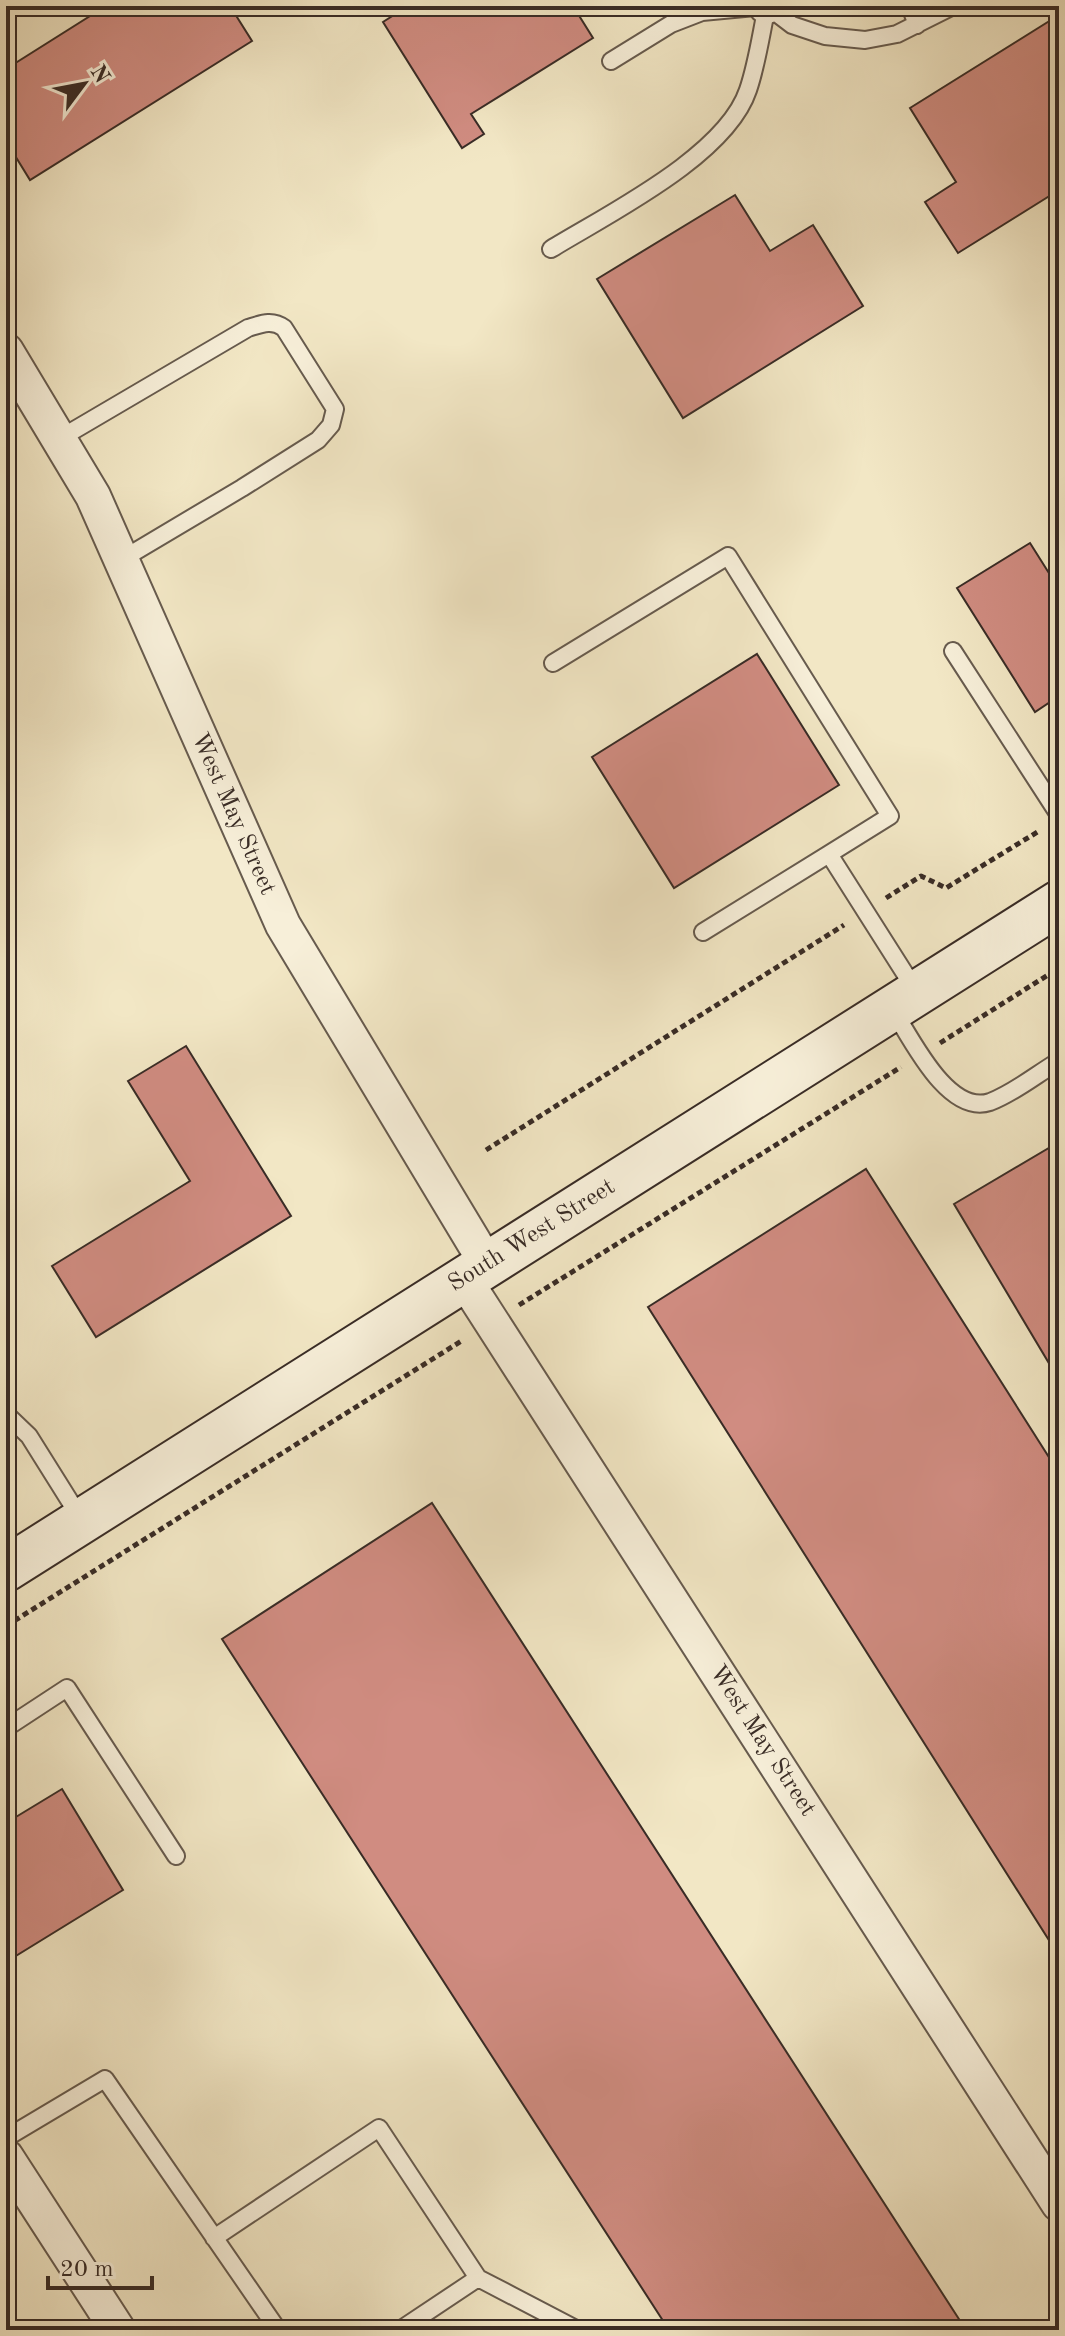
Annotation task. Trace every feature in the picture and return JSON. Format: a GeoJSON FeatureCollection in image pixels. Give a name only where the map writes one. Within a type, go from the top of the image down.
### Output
{"type":"FeatureCollection","features":[{"type":"Feature","properties":{"kind":"main road","name":"South West Street"},"geometry":{"type":"LineString","coordinates":[[6,1569],[1059,903]]}},
{"type":"Feature","properties":{"kind":"street","name":"West May Street"},"geometry":{"type":"LineString","coordinates":[[6,351],[93,496],[283,925],[476,1272],[492,1322],[1059,2204]]}},
{"type":"Feature","properties":{"kind":"street"},"geometry":{"type":"LineString","coordinates":[[6,2157],[118,2330]]}},
{"type":"Feature","properties":{"kind":"lane"},"geometry":{"type":"LineString","coordinates":[[611,61],[671,24],[702,12],[767,6],[792,25],[825,36],[865,40],[897,34],[953,6]]}},
{"type":"Feature","properties":{"kind":"lane"},"geometry":{"type":"LineString","coordinates":[[551,249],[680,169],[722,133],[748,92],[767,6]]}},
{"type":"Feature","properties":{"kind":"lane"},"geometry":{"type":"LineString","coordinates":[[910,6],[917,25]]}},
{"type":"Feature","properties":{"kind":"lane"},"geometry":{"type":"LineString","coordinates":[[59,439],[248,328],[267,323],[277,322],[284,328],[335,409],[331,425],[318,440],[121,560]]}},
{"type":"Feature","properties":{"kind":"lane"},"geometry":{"type":"LineString","coordinates":[[553,663],[728,556],[890,816],[703,932]]}},
{"type":"Feature","properties":{"kind":"lane"},"geometry":{"type":"LineString","coordinates":[[953,651],[1053,821]]}},
{"type":"Feature","properties":{"kind":"lane"},"geometry":{"type":"LineString","coordinates":[[829,854],[866,911],[905,1001],[921,1054],[939,1079],[959,1098],[972,1103],[988,1102],[1059,1061]]}},
{"type":"Feature","properties":{"kind":"lane"},"geometry":{"type":"LineString","coordinates":[[6,1414],[29,1436],[82,1521]]}},
{"type":"Feature","properties":{"kind":"lane"},"geometry":{"type":"LineString","coordinates":[[6,1728],[67,1688],[176,1856]]}},
{"type":"Feature","properties":{"kind":"lane"},"geometry":{"type":"LineString","coordinates":[[6,2138],[105,2079],[278,2330]]}},
{"type":"Feature","properties":{"kind":"lane"},"geometry":{"type":"LineString","coordinates":[[214,2238],[379,2128],[478,2278],[578,2330]]}},
{"type":"Feature","properties":{"kind":"lane"},"geometry":{"type":"LineString","coordinates":[[400,2330],[478,2278]]}},
{"type":"Feature","properties":{"kind":"path"},"geometry":{"type":"LineString","coordinates":[[486,1150],[921,876],[946,888],[1053,821]]}},
{"type":"Feature","properties":{"kind":"path"},"geometry":{"type":"LineString","coordinates":[[6,1626],[1059,968]]}},
{"type":"Feature","properties":{"kind":"building"},"geometry":{"type":"Polygon","coordinates":[[[106,6],[230,6],[252,41],[30,180],[6,141],[6,69],[106,6]]]}},
{"type":"Feature","properties":{"kind":"building"},"geometry":{"type":"Polygon","coordinates":[[[408,6],[573,6],[593,38],[471,114],[484,134],[462,148],[383,22],[408,6]]]}},
{"type":"Feature","properties":{"kind":"building"},"geometry":{"type":"Polygon","coordinates":[[[1059,15],[1059,190],[958,253],[925,202],[956,182],[910,108],[1059,15]]]}},
{"type":"Feature","properties":{"kind":"building"},"geometry":{"type":"Polygon","coordinates":[[[735,195],[770,251],[813,225],[863,306],[683,418],[597,279],[735,195]]]}},
{"type":"Feature","properties":{"kind":"building"},"geometry":{"type":"Polygon","coordinates":[[[1030,543],[1059,589],[1059,696],[1035,712],[957,588],[1030,543]]]}},
{"type":"Feature","properties":{"kind":"building"},"geometry":{"type":"Polygon","coordinates":[[[757,654],[839,785],[674,888],[592,757],[757,654]]]}},
{"type":"Feature","properties":{"kind":"building"},"geometry":{"type":"Polygon","coordinates":[[[186,1046],[291,1216],[96,1337],[52,1266],[190,1181],[128,1081],[186,1046]]]}},
{"type":"Feature","properties":{"kind":"building"},"geometry":{"type":"Polygon","coordinates":[[[1059,1142],[1059,1380],[954,1204],[1059,1142]]]}},
{"type":"Feature","properties":{"kind":"building"},"geometry":{"type":"Polygon","coordinates":[[[866,1169],[1059,1473],[1059,1956],[648,1307],[866,1169]]]}},
{"type":"Feature","properties":{"kind":"building"},"geometry":{"type":"Polygon","coordinates":[[[432,1503],[966,2330],[669,2330],[222,1639],[432,1503]]]}},
{"type":"Feature","properties":{"kind":"building"},"geometry":{"type":"Polygon","coordinates":[[[62,1789],[123,1890],[6,1962],[6,1823],[62,1789]]]}}]}
